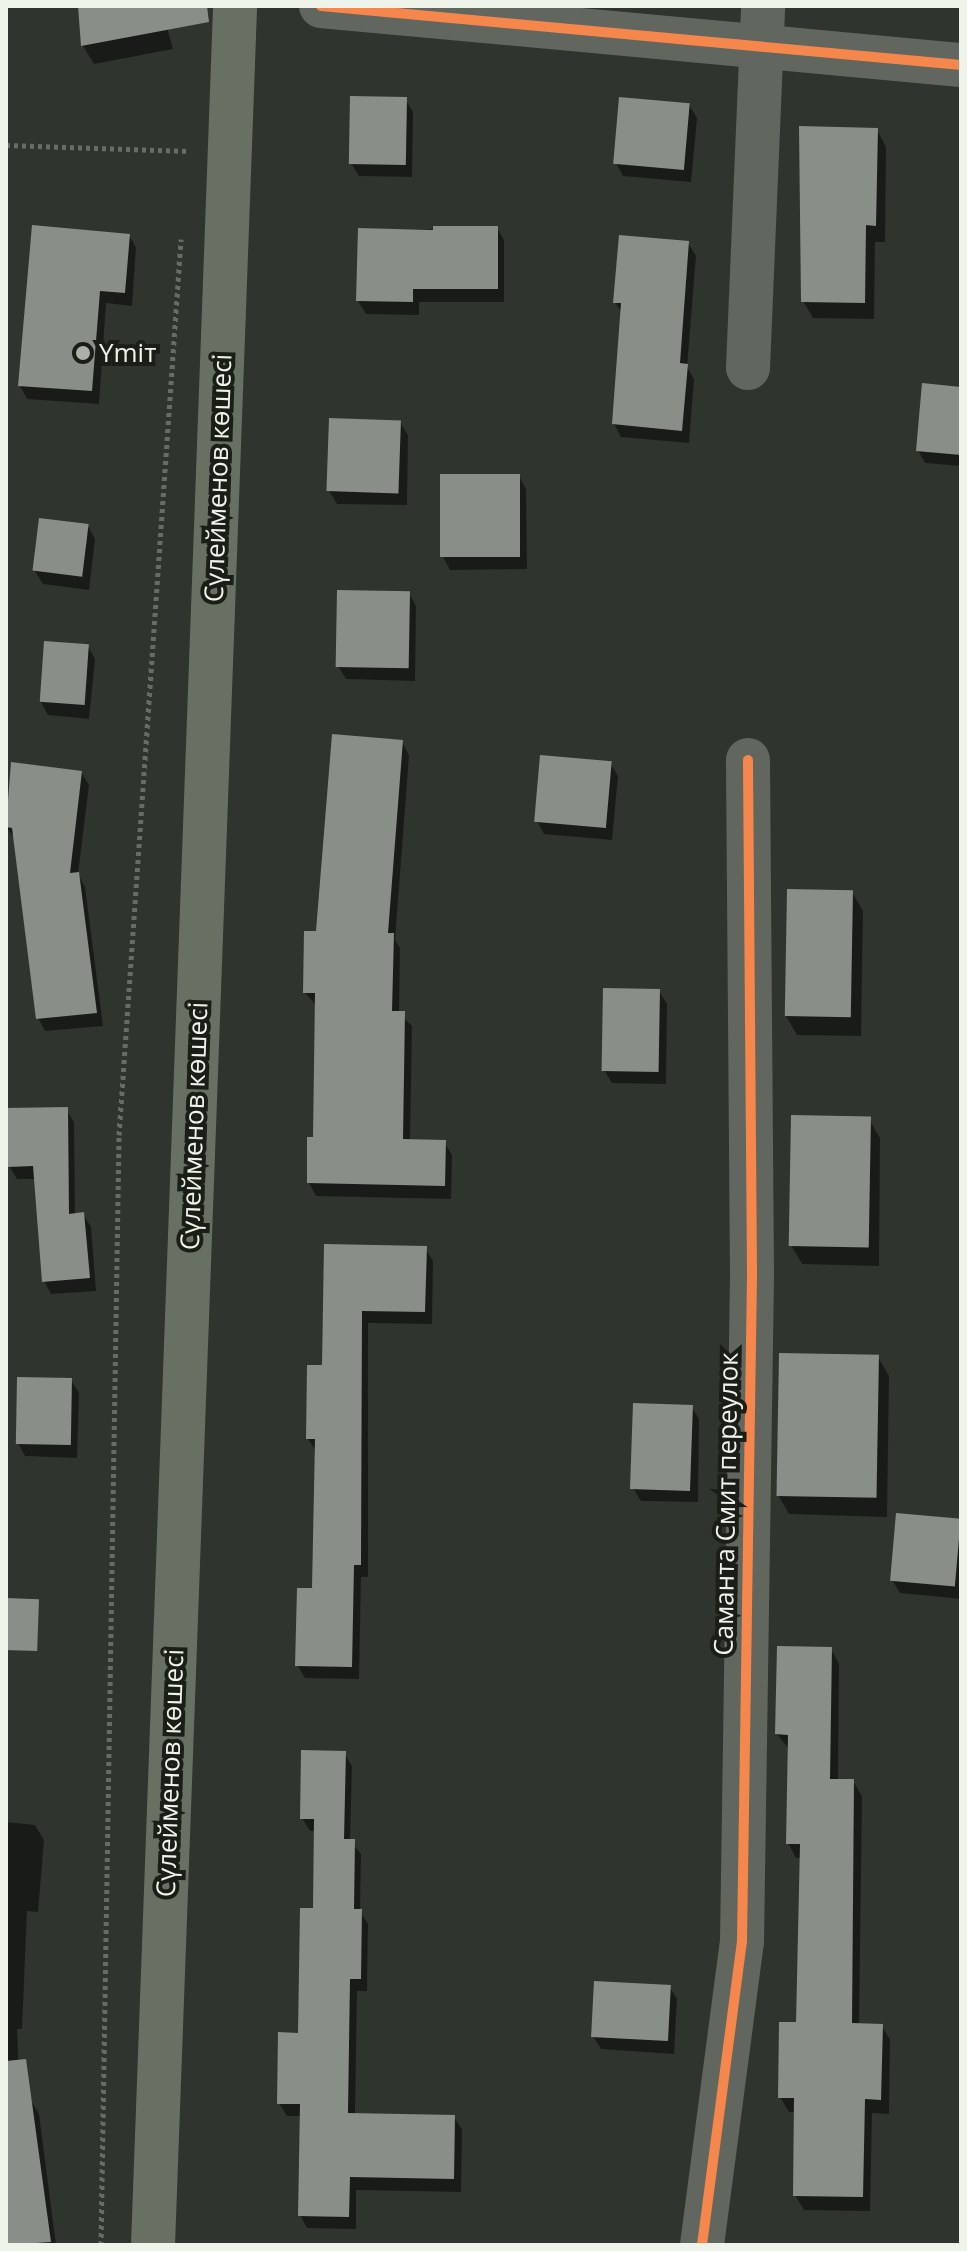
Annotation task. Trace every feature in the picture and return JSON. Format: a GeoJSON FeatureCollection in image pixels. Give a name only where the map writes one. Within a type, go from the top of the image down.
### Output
{"type":"FeatureCollection","features":[{"type":"Feature","properties":{"kind":"main road","name":"Сүлейменов көшесі"},"geometry":{"type":"LineString","coordinates":[[153,2245],[235,6]]}},
{"type":"Feature","properties":{"kind":"street"},"geometry":{"type":"LineString","coordinates":[[321,6],[761,24],[961,65]]}},
{"type":"Feature","properties":{"kind":"street"},"geometry":{"type":"LineString","coordinates":[[748,368],[761,24]]}},
{"type":"Feature","properties":{"kind":"street","name":"Саманта Смит переулок"},"geometry":{"type":"LineString","coordinates":[[702,2245],[742,1942],[752,1273],[748,760]]}},
{"type":"Feature","properties":{"kind":"path"},"geometry":{"type":"LineString","coordinates":[[187,166],[194,139]]}},
{"type":"Feature","properties":{"kind":"path"},"geometry":{"type":"LineString","coordinates":[[6,145],[189,151]]}},
{"type":"Feature","properties":{"kind":"path"},"geometry":{"type":"LineString","coordinates":[[101,2245],[119,1135],[182,227]]}},
{"type":"Feature","properties":{"kind":"building"},"geometry":{"type":"Polygon","coordinates":[[[78,6],[207,6],[209,22],[81,46],[78,6]]]}},
{"type":"Feature","properties":{"kind":"building"},"geometry":{"type":"Polygon","coordinates":[[[350,96],[407,97],[406,165],[349,164],[350,96]]]}},
{"type":"Feature","properties":{"kind":"building"},"geometry":{"type":"Polygon","coordinates":[[[619,97],[690,103],[684,170],[613,164],[619,97]]]}},
{"type":"Feature","properties":{"kind":"building"},"geometry":{"type":"Polygon","coordinates":[[[799,126],[878,128],[876,226],[866,225],[865,303],[801,302],[799,126]]]}},
{"type":"Feature","properties":{"kind":"building"},"geometry":{"type":"Polygon","coordinates":[[[32,225],[130,234],[125,293],[100,291],[92,391],[18,386],[32,225]]]}},
{"type":"Feature","properties":{"kind":"building"},"geometry":{"type":"Polygon","coordinates":[[[433,226],[498,226],[498,289],[413,289],[413,302],[356,301],[358,228],[433,230],[433,226]]]}},
{"type":"Feature","properties":{"kind":"building"},"geometry":{"type":"Polygon","coordinates":[[[619,235],[689,241],[680,363],[688,364],[682,431],[612,424],[621,303],[613,303],[619,235]]]}},
{"type":"Feature","properties":{"kind":"building"},"geometry":{"type":"Polygon","coordinates":[[[922,383],[961,387],[961,455],[916,451],[922,383]]]}},
{"type":"Feature","properties":{"kind":"building"},"geometry":{"type":"Polygon","coordinates":[[[329,418],[401,421],[398,493],[326,491],[329,418]]]}},
{"type":"Feature","properties":{"kind":"building"},"geometry":{"type":"Polygon","coordinates":[[[440,474],[520,474],[520,557],[440,557],[440,474]]]}},
{"type":"Feature","properties":{"kind":"building"},"geometry":{"type":"Polygon","coordinates":[[[39,518],[89,524],[82,577],[33,571],[39,518]]]}},
{"type":"Feature","properties":{"kind":"building"},"geometry":{"type":"Polygon","coordinates":[[[337,590],[410,591],[409,668],[336,667],[337,590]]]}},
{"type":"Feature","properties":{"kind":"building"},"geometry":{"type":"Polygon","coordinates":[[[44,641],[89,644],[85,705],[40,702],[44,641]]]}},
{"type":"Feature","properties":{"kind":"building"},"geometry":{"type":"Polygon","coordinates":[[[332,734],[403,740],[388,933],[394,933],[392,1011],[405,1011],[403,1139],[446,1140],[445,1186],[307,1183],[307,1137],[313,1137],[315,993],[303,993],[304,931],[316,931],[332,734]]]}},
{"type":"Feature","properties":{"kind":"building"},"geometry":{"type":"Polygon","coordinates":[[[540,755],[612,761],[606,828],[534,822],[540,755]]]}},
{"type":"Feature","properties":{"kind":"building"},"geometry":{"type":"Polygon","coordinates":[[[11,762],[82,771],[70,873],[79,872],[97,1013],[36,1019],[12,828],[6,827],[11,762]]]}},
{"type":"Feature","properties":{"kind":"building"},"geometry":{"type":"Polygon","coordinates":[[[787,889],[853,890],[851,1017],[785,1016],[787,889]]]}},
{"type":"Feature","properties":{"kind":"building"},"geometry":{"type":"Polygon","coordinates":[[[603,988],[660,989],[659,1072],[602,1071],[603,988]]]}},
{"type":"Feature","properties":{"kind":"building"},"geometry":{"type":"Polygon","coordinates":[[[68,1107],[69,1214],[84,1212],[90,1278],[42,1282],[33,1166],[7,1167],[6,1108],[68,1107]]]}},
{"type":"Feature","properties":{"kind":"building"},"geometry":{"type":"Polygon","coordinates":[[[791,1115],[871,1116],[869,1247],[789,1246],[791,1115]]]}},
{"type":"Feature","properties":{"kind":"building"},"geometry":{"type":"Polygon","coordinates":[[[324,1244],[427,1246],[425,1312],[362,1311],[361,1565],[354,1565],[352,1667],[295,1666],[297,1588],[312,1588],[315,1439],[306,1439],[307,1365],[322,1365],[324,1244]]]}},
{"type":"Feature","properties":{"kind":"building"},"geometry":{"type":"Polygon","coordinates":[[[779,1353],[879,1355],[876,1498],[777,1496],[779,1353]]]}},
{"type":"Feature","properties":{"kind":"building"},"geometry":{"type":"Polygon","coordinates":[[[17,1377],[72,1378],[71,1445],[16,1444],[17,1377]]]}},
{"type":"Feature","properties":{"kind":"building"},"geometry":{"type":"Polygon","coordinates":[[[633,1403],[693,1405],[690,1491],[630,1489],[633,1403]]]}},
{"type":"Feature","properties":{"kind":"building"},"geometry":{"type":"Polygon","coordinates":[[[896,1513],[961,1519],[955,1586],[890,1581],[896,1513]]]}},
{"type":"Feature","properties":{"kind":"building"},"geometry":{"type":"Polygon","coordinates":[[[6,1598],[39,1599],[37,1651],[6,1650],[6,1598]]]}},
{"type":"Feature","properties":{"kind":"building"},"geometry":{"type":"Polygon","coordinates":[[[777,1646],[832,1647],[830,1779],[854,1779],[852,2023],[883,2024],[881,2100],[865,2099],[863,2197],[793,2196],[794,2098],[778,2098],[779,2022],[796,2022],[800,1844],[786,1844],[788,1735],[775,1734],[777,1646]]]}},
{"type":"Feature","properties":{"kind":"building"},"geometry":{"type":"Polygon","coordinates":[[[301,1750],[346,1751],[344,1839],[355,1839],[354,1909],[362,1909],[361,1979],[350,1979],[348,2113],[455,2115],[454,2179],[350,2177],[349,2217],[298,2216],[300,2104],[277,2104],[278,2032],[298,2033],[300,1908],[313,1908],[314,1819],[300,1819],[301,1750]]]}},
{"type":"Feature","properties":{"kind":"building"},"geometry":{"type":"Polygon","coordinates":[[[594,1981],[671,1985],[668,2041],[591,2037],[594,1981]]]}},
{"type":"Feature","properties":{"kind":"building"},"geometry":{"type":"Polygon","coordinates":[[[26,2059],[51,2242],[6,2245],[6,2061],[26,2059]]]}},
{"type":"Feature","properties":{"kind":"cycle path"},"geometry":{"type":"LineString","coordinates":[[321,6],[961,65]]}},
{"type":"Feature","properties":{"kind":"cycle path"},"geometry":{"type":"LineString","coordinates":[[702,2245],[742,1942],[752,1273],[748,760]]}},
{"type":"Feature","properties":{"kind":"place","name":"Ymiт"},"geometry":{"type":"Point","coordinates":[83,353]}}]}
